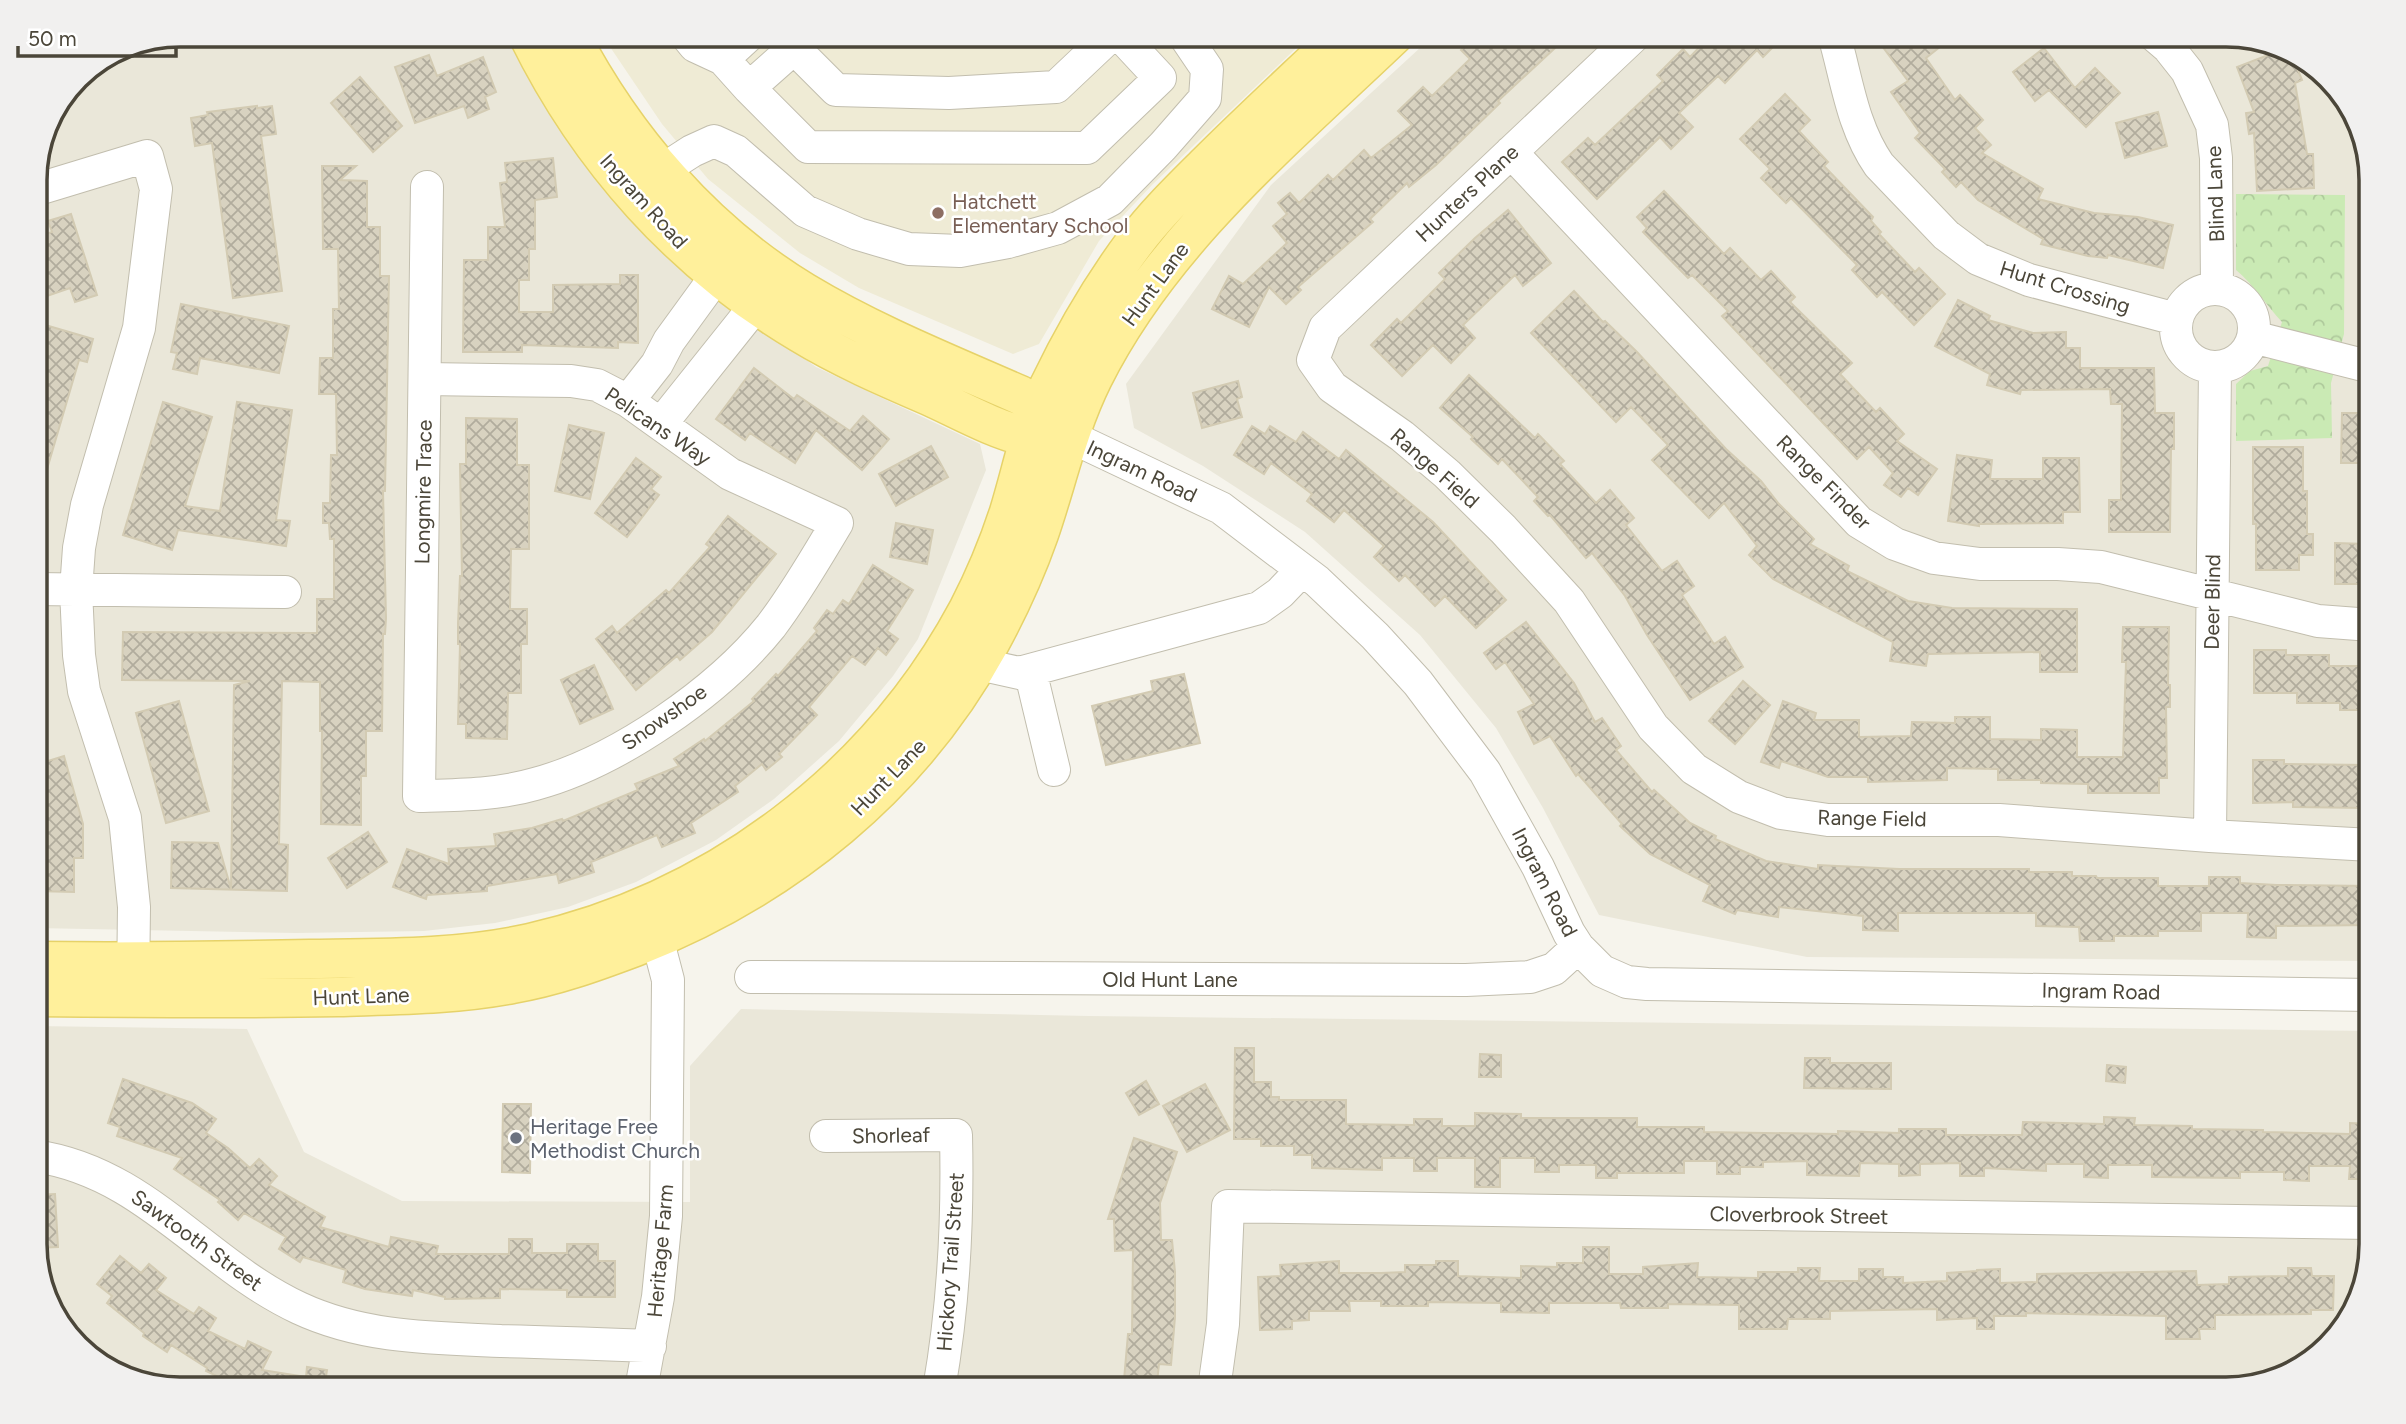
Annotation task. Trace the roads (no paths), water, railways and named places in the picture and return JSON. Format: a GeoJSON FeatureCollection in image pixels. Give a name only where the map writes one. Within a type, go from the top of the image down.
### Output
{"type":"FeatureCollection","features":[{"type":"Feature","properties":{"kind":"main road","name":"Hunt Lane"},"geometry":{"type":"LineString","coordinates":[[650,922],[704,877],[771,835],[837,780],[898,716],[947,646],[983,580],[1009,512],[1035,422],[1079,328],[1135,242],[1168,202],[1329,47]]}},
{"type":"Feature","properties":{"kind":"main road","name":"Hunt Lane"},"geometry":{"type":"LineString","coordinates":[[48,995],[133,980],[448,956],[650,922],[697,921],[762,885],[794,863],[829,836],[884,786],[953,702],[980,659],[1023,575],[1039,535],[1069,436],[1090,385],[1104,356],[1147,289],[1221,199],[1381,47]]}},
{"type":"Feature","properties":{"kind":"main road","name":"Ingram Road"},"geometry":{"type":"LineString","coordinates":[[535,48],[564,101],[610,167],[662,226],[756,304],[836,353],[1007,430],[1035,422]]}},
{"type":"Feature","properties":{"kind":"main road"},"geometry":{"type":"LineString","coordinates":[[554,48],[622,155],[645,170],[660,170]]}},
{"type":"Feature","properties":{"kind":"main road","name":"Ingram Road"},"geometry":{"type":"LineString","coordinates":[[577,48],[611,105],[660,170],[689,200],[770,270],[802,291],[1035,422],[1069,436]]}},
{"type":"Feature","properties":{"kind":"main road","name":"Hunt Lane"},"geometry":{"type":"LineString","coordinates":[[48,964],[133,980]]}},
{"type":"Feature","properties":{"kind":"street","name":"Hunters Plane"},"geometry":{"type":"LineString","coordinates":[[1313,360],[1325,328],[1622,47]]}},
{"type":"Feature","properties":{"kind":"street","name":"Hunt Crossing"},"geometry":{"type":"LineString","coordinates":[[1836,47],[1856,125],[1870,152],[1879,165],[1962,249],[1996,268],[2028,280],[2176,319]]}},
{"type":"Feature","properties":{"kind":"street","name":"Blind Lane"},"geometry":{"type":"LineString","coordinates":[[2168,47],[2186,71],[2211,125],[2216,158],[2217,288]]}},
{"type":"Feature","properties":{"kind":"street"},"geometry":{"type":"LineString","coordinates":[[699,48],[723,59],[808,147],[1087,148],[1160,78],[1132,48]]}},
{"type":"Feature","properties":{"kind":"street"},"geometry":{"type":"LineString","coordinates":[[723,59],[735,48]]}},
{"type":"Feature","properties":{"kind":"street"},"geometry":{"type":"LineString","coordinates":[[750,88],[794,48],[836,90],[949,93],[1056,87],[1098,48]]}},
{"type":"Feature","properties":{"kind":"street"},"geometry":{"type":"LineString","coordinates":[[660,170],[715,141],[736,150],[805,211],[858,234],[909,249],[960,251],[1008,242],[1058,228],[1110,200],[1163,146],[1205,98],[1207,69],[1192,48]]}},
{"type":"Feature","properties":{"kind":"street","name":"Range Finder"},"geometry":{"type":"LineString","coordinates":[[1511,152],[1858,522],[1895,544],[1934,558],[1980,564],[2101,566],[2318,621],[2358,624]]}},
{"type":"Feature","properties":{"kind":"street"},"geometry":{"type":"LineString","coordinates":[[48,186],[147,156],[156,189],[139,328],[87,505],[79,548],[76,590],[79,655],[85,691],[125,818],[134,907],[133,980]]}},
{"type":"Feature","properties":{"kind":"street","name":"Longmire Trace"},"geometry":{"type":"LineString","coordinates":[[419,796],[427,187]]}},
{"type":"Feature","properties":{"kind":"street"},"geometry":{"type":"LineString","coordinates":[[628,401],[718,275]]}},
{"type":"Feature","properties":{"kind":"street"},"geometry":{"type":"LineString","coordinates":[[2217,288],[2230,291],[2242,299],[2250,310],[2254,323],[2253,337],[2248,349],[2228,366],[2215,368],[2201,366],[2188,358],[2178,340],[2176,319],[2191,296],[2203,290],[2217,288]]}},
{"type":"Feature","properties":{"kind":"street"},"geometry":{"type":"LineString","coordinates":[[662,425],[756,304]]}},
{"type":"Feature","properties":{"kind":"street"},"geometry":{"type":"LineString","coordinates":[[2253,337],[2358,364]]}},
{"type":"Feature","properties":{"kind":"street"},"geometry":{"type":"LineString","coordinates":[[662,354],[697,379]]}},
{"type":"Feature","properties":{"kind":"street","name":"Range Field"},"geometry":{"type":"LineString","coordinates":[[1313,360],[1332,387],[1420,451],[1503,529],[1569,601],[1653,727],[1694,769],[1739,797],[1781,813],[1828,820],[1999,820],[2359,844]]}},
{"type":"Feature","properties":{"kind":"street","name":"Deer Blind"},"geometry":{"type":"LineString","coordinates":[[2210,836],[2215,368]]}},
{"type":"Feature","properties":{"kind":"street","name":"Pelicans Way"},"geometry":{"type":"LineString","coordinates":[[425,379],[571,380],[597,385],[628,401],[730,474],[837,523]]}},
{"type":"Feature","properties":{"kind":"street","name":"Ingram Road"},"geometry":{"type":"LineString","coordinates":[[1069,436],[1221,508],[1302,570],[1375,636],[1418,683],[1485,772],[1538,867],[1578,947],[1602,971],[1627,982],[2359,995]]}},
{"type":"Feature","properties":{"kind":"street","name":"Snowshoe"},"geometry":{"type":"LineString","coordinates":[[419,796],[479,795],[535,785],[583,768],[627,744],[686,705],[737,662],[770,627],[794,594],[837,523]]}},
{"type":"Feature","properties":{"kind":"street"},"geometry":{"type":"LineString","coordinates":[[980,659],[992,667],[1019,673],[1259,608],[1280,593],[1302,570]]}},
{"type":"Feature","properties":{"kind":"street"},"geometry":{"type":"LineString","coordinates":[[48,589],[285,592]]}},
{"type":"Feature","properties":{"kind":"street"},"geometry":{"type":"LineString","coordinates":[[1030,670],[1054,770]]}},
{"type":"Feature","properties":{"kind":"street","name":"Heritage Farm"},"geometry":{"type":"LineString","coordinates":[[644,1377],[658,1297],[666,1216],[668,980],[650,922]]}},
{"type":"Feature","properties":{"kind":"street","name":"Old Hunt Lane"},"geometry":{"type":"LineString","coordinates":[[751,977],[1466,980],[1530,977],[1554,969],[1578,947]]}},
{"type":"Feature","properties":{"kind":"street","name":"Shorleaf"},"geometry":{"type":"LineString","coordinates":[[826,1136],[956,1135]]}},
{"type":"Feature","properties":{"kind":"street","name":"Hickory Trail Street"},"geometry":{"type":"LineString","coordinates":[[941,1377],[953,1279],[957,1196],[956,1135]]}},
{"type":"Feature","properties":{"kind":"street","name":"Sawtooth Street"},"geometry":{"type":"LineString","coordinates":[[48,1159],[80,1167],[126,1188],[149,1202],[233,1270],[264,1290],[335,1323],[379,1333],[423,1338],[650,1346]]}},
{"type":"Feature","properties":{"kind":"street","name":"Cloverbrook Street"},"geometry":{"type":"LineString","coordinates":[[1216,1377],[1223,1324],[1228,1206],[2359,1223]]}},
{"type":"Feature","properties":{"kind":"place","name":"Hatchett Elementary School"},"geometry":{"type":"Point","coordinates":[938,213]}},
{"type":"Feature","properties":{"kind":"place","name":"Heritage Free Methodist Church"},"geometry":{"type":"Point","coordinates":[516,1138]}}]}
